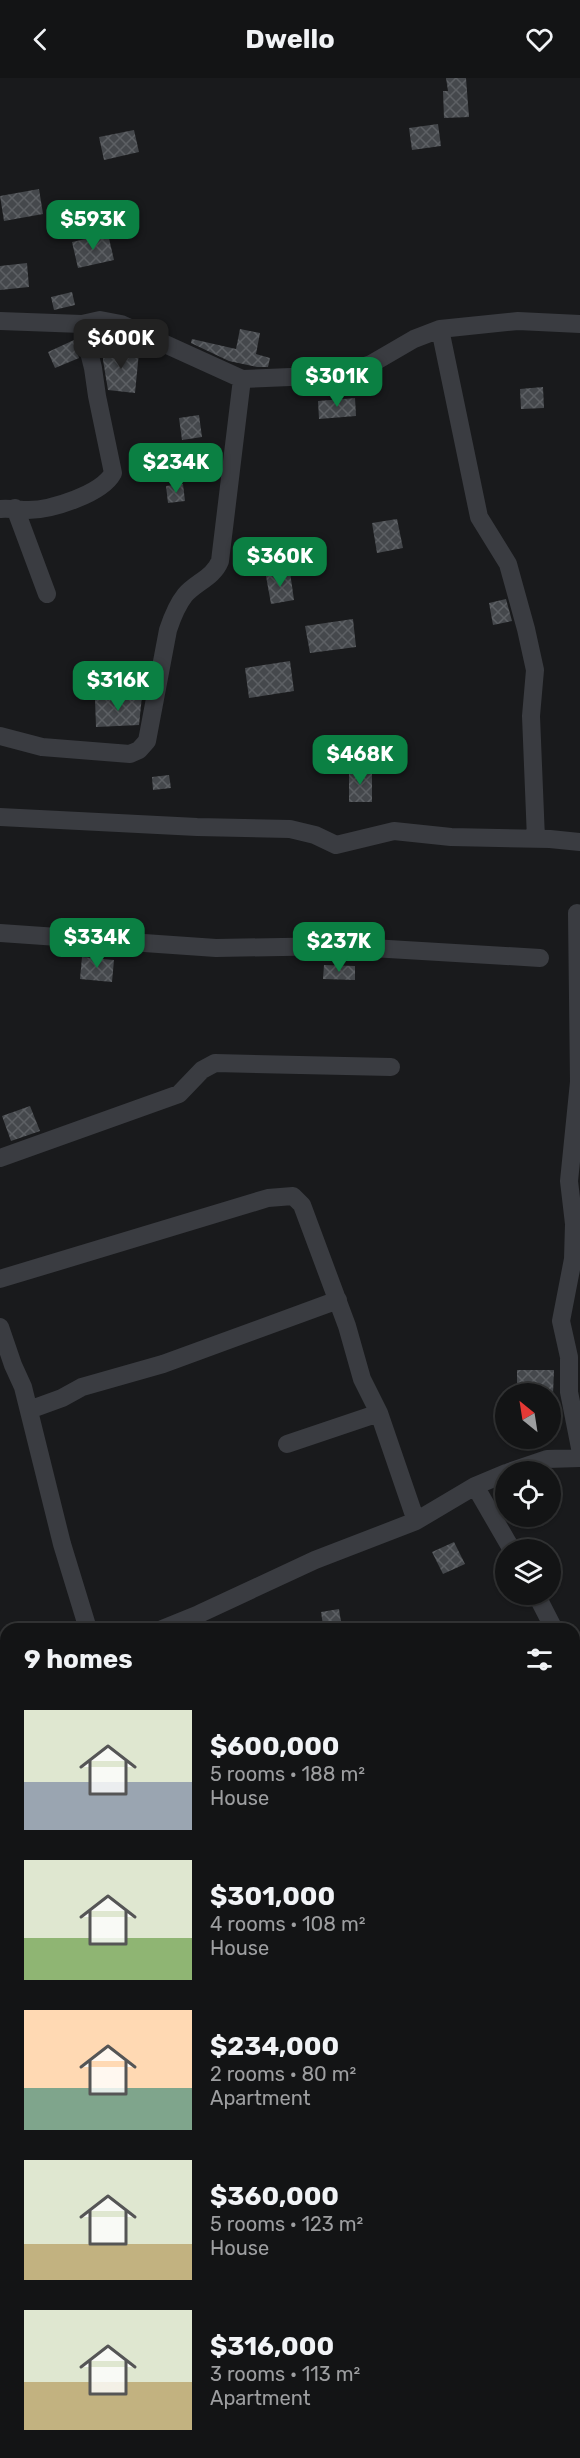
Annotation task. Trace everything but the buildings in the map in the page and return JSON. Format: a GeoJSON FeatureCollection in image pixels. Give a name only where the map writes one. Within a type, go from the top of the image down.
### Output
{"type":"FeatureCollection","features":[{"type":"Feature","properties":{"kind":"street"},"geometry":{"type":"LineString","coordinates":[[0,321],[82,324],[100,320],[121,324],[242,379],[339,375],[371,364],[414,339],[440,329],[518,321],[580,324]]}},
{"type":"Feature","properties":{"kind":"street"},"geometry":{"type":"LineString","coordinates":[[8,508],[27,510],[50,508],[99,489],[109,481],[113,473],[93,368],[82,324]]}},
{"type":"Feature","properties":{"kind":"street"},"geometry":{"type":"LineString","coordinates":[[440,329],[479,517],[508,564],[535,670],[531,716],[536,839]]}},
{"type":"Feature","properties":{"kind":"street"},"geometry":{"type":"LineString","coordinates":[[0,736],[42,747],[130,754],[139,750],[147,741],[173,614],[185,595],[212,574],[220,561],[242,379]]}},
{"type":"Feature","properties":{"kind":"street"},"geometry":{"type":"LineString","coordinates":[[8,508],[47,594]]}},
{"type":"Feature","properties":{"kind":"street"},"geometry":{"type":"LineString","coordinates":[[0,817],[197,827],[290,829],[315,835],[324,841],[336,844],[394,831],[451,837],[580,842]]}},
{"type":"Feature","properties":{"kind":"street"},"geometry":{"type":"LineString","coordinates":[[577,912],[579,1082],[569,1181],[574,1224],[573,1260],[561,1321],[569,1357],[569,1392],[580,1448]]}},
{"type":"Feature","properties":{"kind":"street"},"geometry":{"type":"LineString","coordinates":[[0,933],[216,948],[338,946],[540,958]]}},
{"type":"Feature","properties":{"kind":"street"},"geometry":{"type":"LineString","coordinates":[[0,1158],[179,1094],[202,1070],[215,1063],[391,1067]]}},
{"type":"Feature","properties":{"kind":"street"},"geometry":{"type":"LineString","coordinates":[[0,1279],[268,1198],[293,1196],[302,1205],[348,1326],[362,1379],[379,1413],[416,1521]]}},
{"type":"Feature","properties":{"kind":"street"},"geometry":{"type":"LineString","coordinates":[[29,1410],[62,1398],[82,1386],[163,1364],[338,1300]]}},
{"type":"Feature","properties":{"kind":"street"},"geometry":{"type":"LineString","coordinates":[[0,1327],[23,1387],[62,1544],[86,1623]]}},
{"type":"Feature","properties":{"kind":"street"},"geometry":{"type":"LineString","coordinates":[[287,1444],[379,1413]]}},
{"type":"Feature","properties":{"kind":"street"},"geometry":{"type":"LineString","coordinates":[[541,1461],[580,1458]]}},
{"type":"Feature","properties":{"kind":"street"},"geometry":{"type":"LineString","coordinates":[[177,1623],[315,1560],[416,1521],[475,1486],[495,1477]]}},
{"type":"Feature","properties":{"kind":"street"},"geometry":{"type":"LineString","coordinates":[[475,1486],[506,1539]]}},
{"type":"Feature","properties":{"kind":"street"},"geometry":{"type":"LineString","coordinates":[[542,1605],[551,1623]]}}]}
